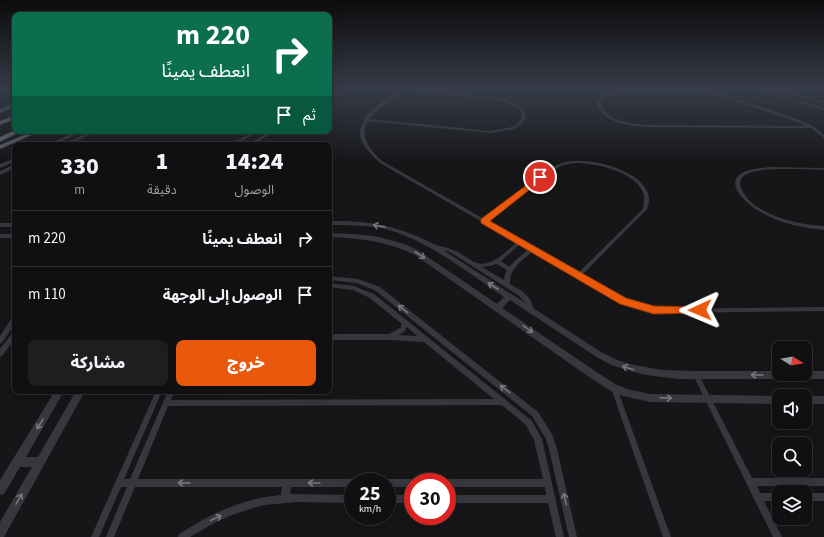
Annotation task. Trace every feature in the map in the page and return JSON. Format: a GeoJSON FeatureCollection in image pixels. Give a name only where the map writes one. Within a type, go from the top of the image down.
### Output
{"type":"FeatureCollection","features":[{"type":"Feature","properties":{"kind":"highway"},"geometry":{"type":"LineString","coordinates":[[0,123],[12,118]]}},
{"type":"Feature","properties":{"kind":"highway"},"geometry":{"type":"LineString","coordinates":[[0,133],[12,128]]}},
{"type":"Feature","properties":{"kind":"highway"},"geometry":{"type":"LineString","coordinates":[[0,140],[13,134]]}},
{"type":"Feature","properties":{"kind":"highway"},"geometry":{"type":"LineString","coordinates":[[0,147],[31,134]]}},
{"type":"Feature","properties":{"kind":"street"},"geometry":{"type":"LineString","coordinates":[[370,114],[365,120],[362,132],[364,141],[376,158],[623,301],[654,310],[669,311],[824,309]]}},
{"type":"Feature","properties":{"kind":"street"},"geometry":{"type":"LineString","coordinates":[[365,120],[490,132],[513,128],[522,122],[524,118],[523,114]]}},
{"type":"Feature","properties":{"kind":"street"},"geometry":{"type":"LineString","coordinates":[[607,114],[629,124],[645,126],[812,127]]}},
{"type":"Feature","properties":{"kind":"street"},"geometry":{"type":"LineString","coordinates":[[779,114],[812,127],[824,137]]}},
{"type":"Feature","properties":{"kind":"street"},"geometry":{"type":"LineString","coordinates":[[56,142],[75,134]]}},
{"type":"Feature","properties":{"kind":"street"},"geometry":{"type":"LineString","coordinates":[[71,142],[89,134]]}},
{"type":"Feature","properties":{"kind":"street"},"geometry":{"type":"LineString","coordinates":[[237,142],[252,134]]}},
{"type":"Feature","properties":{"kind":"street"},"geometry":{"type":"LineString","coordinates":[[255,142],[268,134]]}},
{"type":"Feature","properties":{"kind":"street"},"geometry":{"type":"LineString","coordinates":[[0,166],[12,161]]}},
{"type":"Feature","properties":{"kind":"street"},"geometry":{"type":"LineString","coordinates":[[484,221],[557,166],[571,163],[596,163],[628,175],[639,184],[646,194],[647,204],[645,209],[578,276]]}},
{"type":"Feature","properties":{"kind":"street"},"geometry":{"type":"LineString","coordinates":[[0,173],[12,167]]}},
{"type":"Feature","properties":{"kind":"street"},"geometry":{"type":"LineString","coordinates":[[824,169],[757,169],[741,176],[738,184],[739,189],[746,199],[770,215],[803,226],[824,228]]}},
{"type":"Feature","properties":{"kind":"street"},"geometry":{"type":"LineString","coordinates":[[332,223],[357,223],[388,227],[404,232],[432,246],[598,354],[623,367],[650,373],[696,375],[824,375]]}},
{"type":"Feature","properties":{"kind":"street"},"geometry":{"type":"LineString","coordinates":[[0,225],[12,225]]}},
{"type":"Feature","properties":{"kind":"street"},"geometry":{"type":"LineString","coordinates":[[332,235],[367,236],[406,247],[418,253],[614,388],[633,395],[650,398],[772,400]]}},
{"type":"Feature","properties":{"kind":"street"},"geometry":{"type":"LineString","coordinates":[[0,236],[12,236]]}},
{"type":"Feature","properties":{"kind":"street"},"geometry":{"type":"LineString","coordinates":[[473,264],[486,266],[498,262],[520,242]]}},
{"type":"Feature","properties":{"kind":"street"},"geometry":{"type":"LineString","coordinates":[[432,246],[449,250],[507,285],[526,298],[532,312]]}},
{"type":"Feature","properties":{"kind":"street"},"geometry":{"type":"LineString","coordinates":[[507,285],[507,275],[509,269],[532,249]]}},
{"type":"Feature","properties":{"kind":"street"},"geometry":{"type":"LineString","coordinates":[[498,262],[509,269]]}},
{"type":"Feature","properties":{"kind":"street"},"geometry":{"type":"LineString","coordinates":[[332,278],[358,281],[378,289],[530,410],[543,425],[549,437],[573,537]]}},
{"type":"Feature","properties":{"kind":"street"},"geometry":{"type":"LineString","coordinates":[[332,286],[345,286],[364,291],[372,296],[528,423],[538,439],[560,537]]}},
{"type":"Feature","properties":{"kind":"street"},"geometry":{"type":"LineString","coordinates":[[498,308],[509,296]]}},
{"type":"Feature","properties":{"kind":"street"},"geometry":{"type":"LineString","coordinates":[[0,341],[12,323]]}},
{"type":"Feature","properties":{"kind":"street"},"geometry":{"type":"LineString","coordinates":[[391,337],[402,330],[406,323]]}},
{"type":"Feature","properties":{"kind":"street"},"geometry":{"type":"LineString","coordinates":[[332,337],[391,337],[425,339]]}},
{"type":"Feature","properties":{"kind":"street"},"geometry":{"type":"LineString","coordinates":[[0,354],[12,338]]}},
{"type":"Feature","properties":{"kind":"street"},"geometry":{"type":"LineString","coordinates":[[441,351],[448,344]]}},
{"type":"Feature","properties":{"kind":"street"},"geometry":{"type":"LineString","coordinates":[[452,360],[459,353]]}},
{"type":"Feature","properties":{"kind":"street"},"geometry":{"type":"LineString","coordinates":[[696,375],[778,537]]}},
{"type":"Feature","properties":{"kind":"street"},"geometry":{"type":"LineString","coordinates":[[614,388],[667,537]]}},
{"type":"Feature","properties":{"kind":"street"},"geometry":{"type":"LineString","coordinates":[[0,490],[58,394]]}},
{"type":"Feature","properties":{"kind":"street"},"geometry":{"type":"LineString","coordinates":[[0,533],[79,394]]}},
{"type":"Feature","properties":{"kind":"street"},"geometry":{"type":"LineString","coordinates":[[96,537],[158,394]]}},
{"type":"Feature","properties":{"kind":"street"},"geometry":{"type":"LineString","coordinates":[[110,537],[170,394]]}},
{"type":"Feature","properties":{"kind":"street"},"geometry":{"type":"LineString","coordinates":[[812,400],[824,400]]}},
{"type":"Feature","properties":{"kind":"street"},"geometry":{"type":"LineString","coordinates":[[166,403],[504,402]]}},
{"type":"Feature","properties":{"kind":"street"},"geometry":{"type":"LineString","coordinates":[[538,439],[549,437]]}},
{"type":"Feature","properties":{"kind":"street"},"geometry":{"type":"LineString","coordinates":[[17,462],[41,462]]}},
{"type":"Feature","properties":{"kind":"street"},"geometry":{"type":"LineString","coordinates":[[750,482],[824,482]]}},
{"type":"Feature","properties":{"kind":"street"},"geometry":{"type":"LineString","coordinates":[[119,483],[344,483]]}},
{"type":"Feature","properties":{"kind":"street"},"geometry":{"type":"LineString","coordinates":[[285,499],[287,483]]}},
{"type":"Feature","properties":{"kind":"street"},"geometry":{"type":"LineString","coordinates":[[456,483],[548,483]]}},
{"type":"Feature","properties":{"kind":"street"},"geometry":{"type":"LineString","coordinates":[[758,497],[772,497]]}},
{"type":"Feature","properties":{"kind":"street"},"geometry":{"type":"LineString","coordinates":[[812,497],[824,497]]}},
{"type":"Feature","properties":{"kind":"street"},"geometry":{"type":"LineString","coordinates":[[182,537],[203,524],[234,510],[263,501],[285,499],[344,499]]}},
{"type":"Feature","properties":{"kind":"street"},"geometry":{"type":"LineString","coordinates":[[456,499],[552,499]]}},
{"type":"Feature","properties":{"kind":"route"},"geometry":{"type":"LineString","coordinates":[[540,177],[484,221],[623,301],[654,310],[700,310]]}}]}
